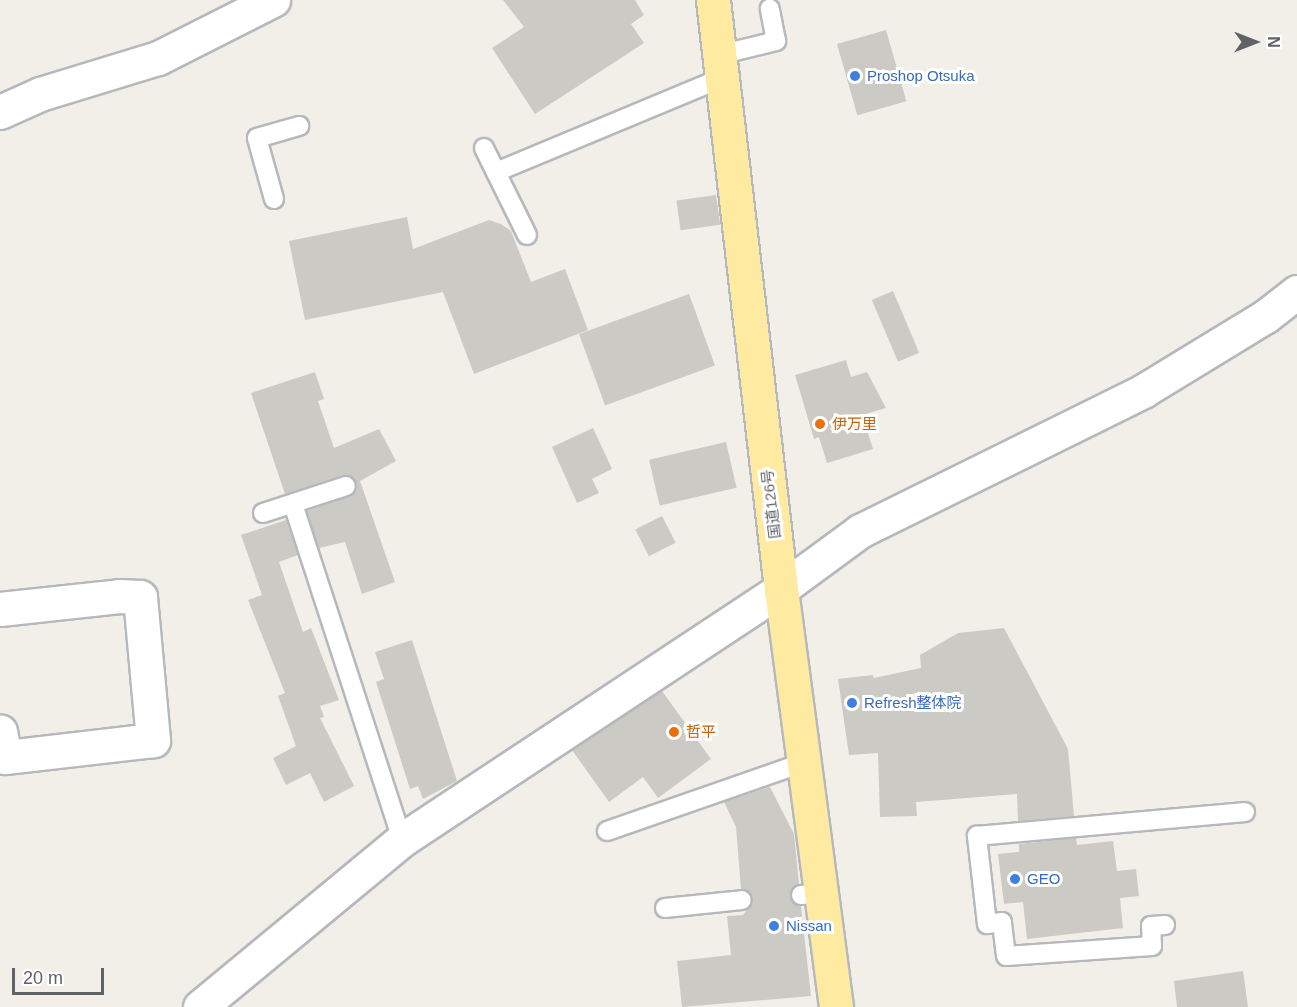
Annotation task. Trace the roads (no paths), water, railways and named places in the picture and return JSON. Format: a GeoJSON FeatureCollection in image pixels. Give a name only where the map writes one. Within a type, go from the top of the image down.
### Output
{"type":"FeatureCollection","features":[{"type":"Feature","properties":{"kind":"highway","name":"国道126号"},"geometry":{"type":"LineString","coordinates":[[712,0],[781,589],[805,762],[812,894],[836,1007]]}},
{"type":"Feature","properties":{"kind":"street"},"geometry":{"type":"LineString","coordinates":[[0,112],[40,94],[158,58],[273,0]]}},
{"type":"Feature","properties":{"kind":"street"},"geometry":{"type":"LineString","coordinates":[[200,1007],[402,840],[781,589],[860,531],[1143,391],[1266,316],[1297,292]]}},
{"type":"Feature","properties":{"kind":"street"},"geometry":{"type":"LineString","coordinates":[[0,609],[119,596],[140,597],[153,740],[4,757],[0,731]]}},
{"type":"Feature","properties":{"kind":"lane"},"geometry":{"type":"LineString","coordinates":[[496,172],[776,41],[770,9]]}},
{"type":"Feature","properties":{"kind":"lane"},"geometry":{"type":"LineString","coordinates":[[274,199],[257,138],[299,126]]}},
{"type":"Feature","properties":{"kind":"lane"},"geometry":{"type":"LineString","coordinates":[[484,148],[527,235]]}},
{"type":"Feature","properties":{"kind":"lane"},"geometry":{"type":"LineString","coordinates":[[263,513],[346,486]]}},
{"type":"Feature","properties":{"kind":"lane"},"geometry":{"type":"LineString","coordinates":[[293,504],[402,840]]}},
{"type":"Feature","properties":{"kind":"lane"},"geometry":{"type":"LineString","coordinates":[[607,831],[805,762]]}},
{"type":"Feature","properties":{"kind":"lane"},"geometry":{"type":"LineString","coordinates":[[1165,925],[1151,926],[1152,946],[1006,956],[1002,922],[987,924],[976,836],[1245,812]]}},
{"type":"Feature","properties":{"kind":"lane"},"geometry":{"type":"LineString","coordinates":[[665,908],[742,900]]}},
{"type":"Feature","properties":{"kind":"place","name":"Proshop Otsuka"},"geometry":{"type":"Point","coordinates":[855,76]}},
{"type":"Feature","properties":{"kind":"place","name":"伊万里"},"geometry":{"type":"Point","coordinates":[820,424]}},
{"type":"Feature","properties":{"kind":"place","name":"Refresh整体院"},"geometry":{"type":"Point","coordinates":[852,703]}},
{"type":"Feature","properties":{"kind":"place","name":"哲平"},"geometry":{"type":"Point","coordinates":[674,732]}},
{"type":"Feature","properties":{"kind":"place","name":"GEO"},"geometry":{"type":"Point","coordinates":[1015,879]}},
{"type":"Feature","properties":{"kind":"place","name":"Nissan"},"geometry":{"type":"Point","coordinates":[774,926]}}]}
